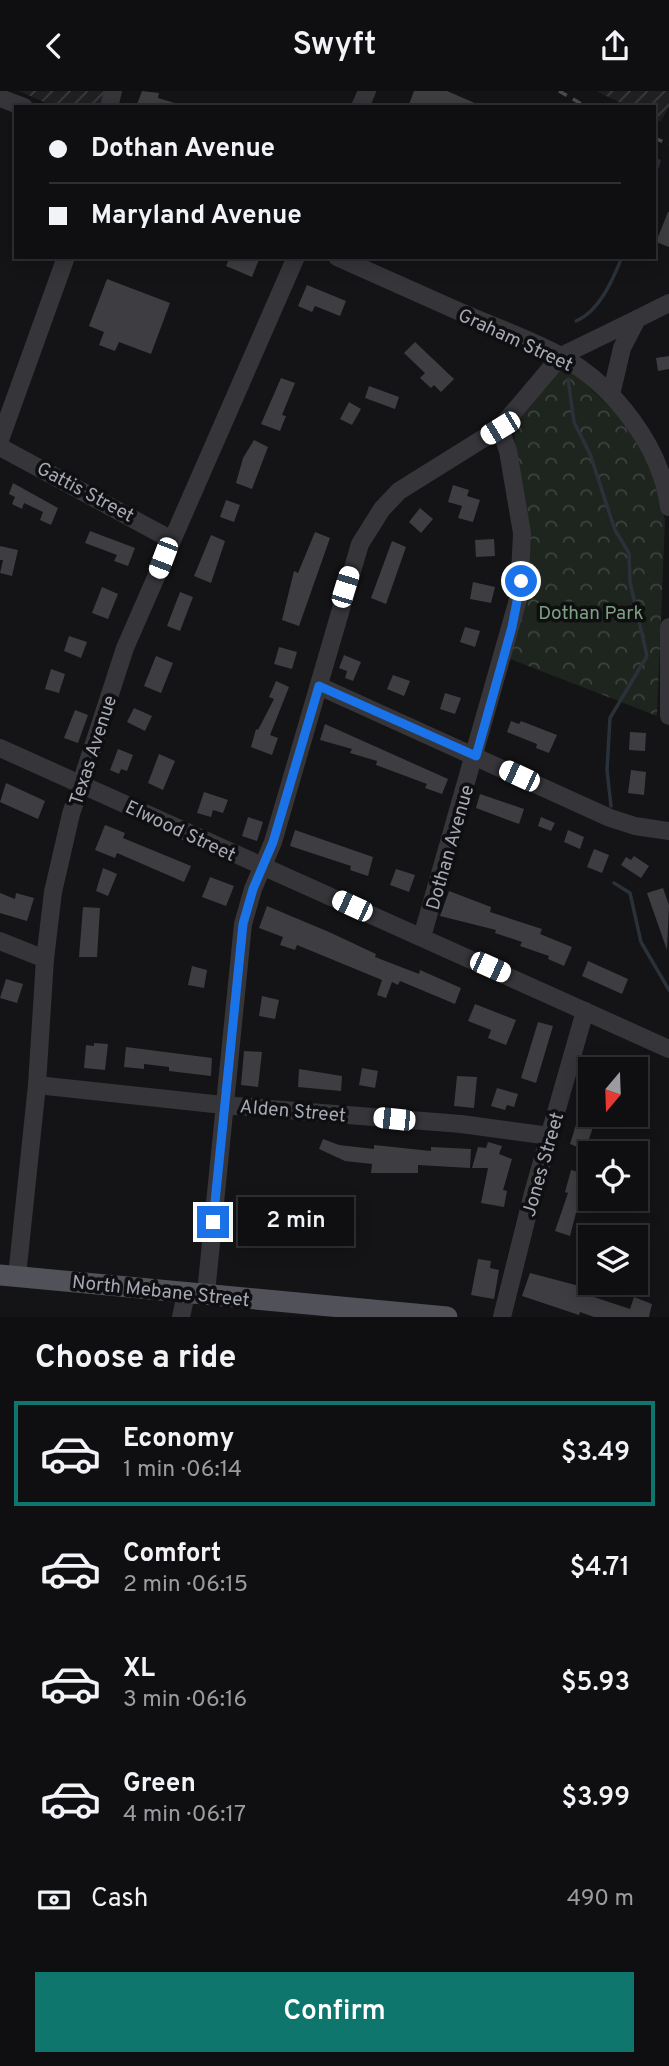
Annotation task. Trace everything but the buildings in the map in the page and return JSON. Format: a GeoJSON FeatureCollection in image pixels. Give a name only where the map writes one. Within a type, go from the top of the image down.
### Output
{"type":"FeatureCollection","features":[{"type":"Feature","properties":{"kind":"main road","name":"North Mebane Street"},"geometry":{"type":"LineString","coordinates":[[9,1275],[447,1317]]}},
{"type":"Feature","properties":{"kind":"street"},"geometry":{"type":"LineString","coordinates":[[0,97],[19,105]]}},
{"type":"Feature","properties":{"kind":"street"},"geometry":{"type":"LineString","coordinates":[[0,440],[65,259]]}},
{"type":"Feature","properties":{"kind":"street","name":"Texas Avenue"},"geometry":{"type":"LineString","coordinates":[[9,1275],[37,1085],[45,959],[59,861],[125,648],[170,539],[218,442],[295,259]]}},
{"type":"Feature","properties":{"kind":"street","name":"Graham Street"},"geometry":{"type":"LineString","coordinates":[[342,259],[561,356],[585,372],[611,395],[635,426],[655,460],[669,507]]}},
{"type":"Feature","properties":{"kind":"street"},"geometry":{"type":"LineString","coordinates":[[181,1317],[196,1293],[223,1105],[239,949],[253,889],[273,842],[319,686],[338,609],[368,529],[382,509],[412,481],[500,428],[561,356],[669,303]]}},
{"type":"Feature","properties":{"kind":"street"},"geometry":{"type":"LineString","coordinates":[[611,395],[622,348],[637,319]]}},
{"type":"Feature","properties":{"kind":"street","name":"Dothan Avenue"},"geometry":{"type":"LineString","coordinates":[[422,937],[512,627],[523,565],[519,512],[508,451],[500,428]]}},
{"type":"Feature","properties":{"kind":"street","name":"Gattis Street"},"geometry":{"type":"LineString","coordinates":[[0,447],[170,539]]}},
{"type":"Feature","properties":{"kind":"street"},"geometry":{"type":"LineString","coordinates":[[669,627],[669,716]]}},
{"type":"Feature","properties":{"kind":"street"},"geometry":{"type":"LineString","coordinates":[[319,686],[610,818],[635,827],[669,831]]}},
{"type":"Feature","properties":{"kind":"street","name":"Elwood Street"},"geometry":{"type":"LineString","coordinates":[[0,748],[669,1049]]}},
{"type":"Feature","properties":{"kind":"street"},"geometry":{"type":"LineString","coordinates":[[0,941],[45,959]]}},
{"type":"Feature","properties":{"kind":"street","name":"Jones Street"},"geometry":{"type":"LineString","coordinates":[[502,1317],[585,1011]]}},
{"type":"Feature","properties":{"kind":"street","name":"Alden Street"},"geometry":{"type":"LineString","coordinates":[[37,1085],[223,1105],[472,1126],[550,1136]]}},
{"type":"Feature","properties":{"kind":"shaded area"},"geometry":{"type":"Polygon","coordinates":[[[19,91],[104,91],[100,105],[50,105],[19,91]]]}},
{"type":"Feature","properties":{"kind":"shaded area"},"geometry":{"type":"Polygon","coordinates":[[[596,91],[669,91],[669,107],[660,122],[656,120],[656,105],[625,105],[596,91]]]}},
{"type":"Feature","properties":{"kind":"green space","name":"Dothan Park"},"geometry":{"type":"Polygon","coordinates":[[[570,369],[625,422],[650,467],[665,520],[657,716],[510,659],[522,602],[514,427],[518,416],[557,371],[570,369]]]}},
{"type":"Feature","properties":{"kind":"waterway"},"geometry":{"type":"LineString","coordinates":[[656,171],[659,161]]}},
{"type":"Feature","properties":{"kind":"waterway"},"geometry":{"type":"LineString","coordinates":[[576,321],[599,302],[621,259]]}},
{"type":"Feature","properties":{"kind":"waterway"},"geometry":{"type":"LineString","coordinates":[[568,379],[574,422],[590,454],[615,530],[629,553],[630,582],[647,656],[610,718],[607,770],[611,806]]}},
{"type":"Feature","properties":{"kind":"waterway"},"geometry":{"type":"LineString","coordinates":[[614,883],[630,893],[641,942],[669,990]]}},
{"type":"Feature","properties":{"kind":"railway"},"geometry":{"type":"LineString","coordinates":[[559,91],[584,105]]}},
{"type":"Feature","properties":{"kind":"railway"},"geometry":{"type":"LineString","coordinates":[[656,139],[669,144]]}},
{"type":"Feature","properties":{"kind":"route"},"geometry":{"type":"LineString","coordinates":[[213,1222],[243,924],[253,889],[273,842],[319,686],[476,756],[512,627],[521,581]]}}]}
